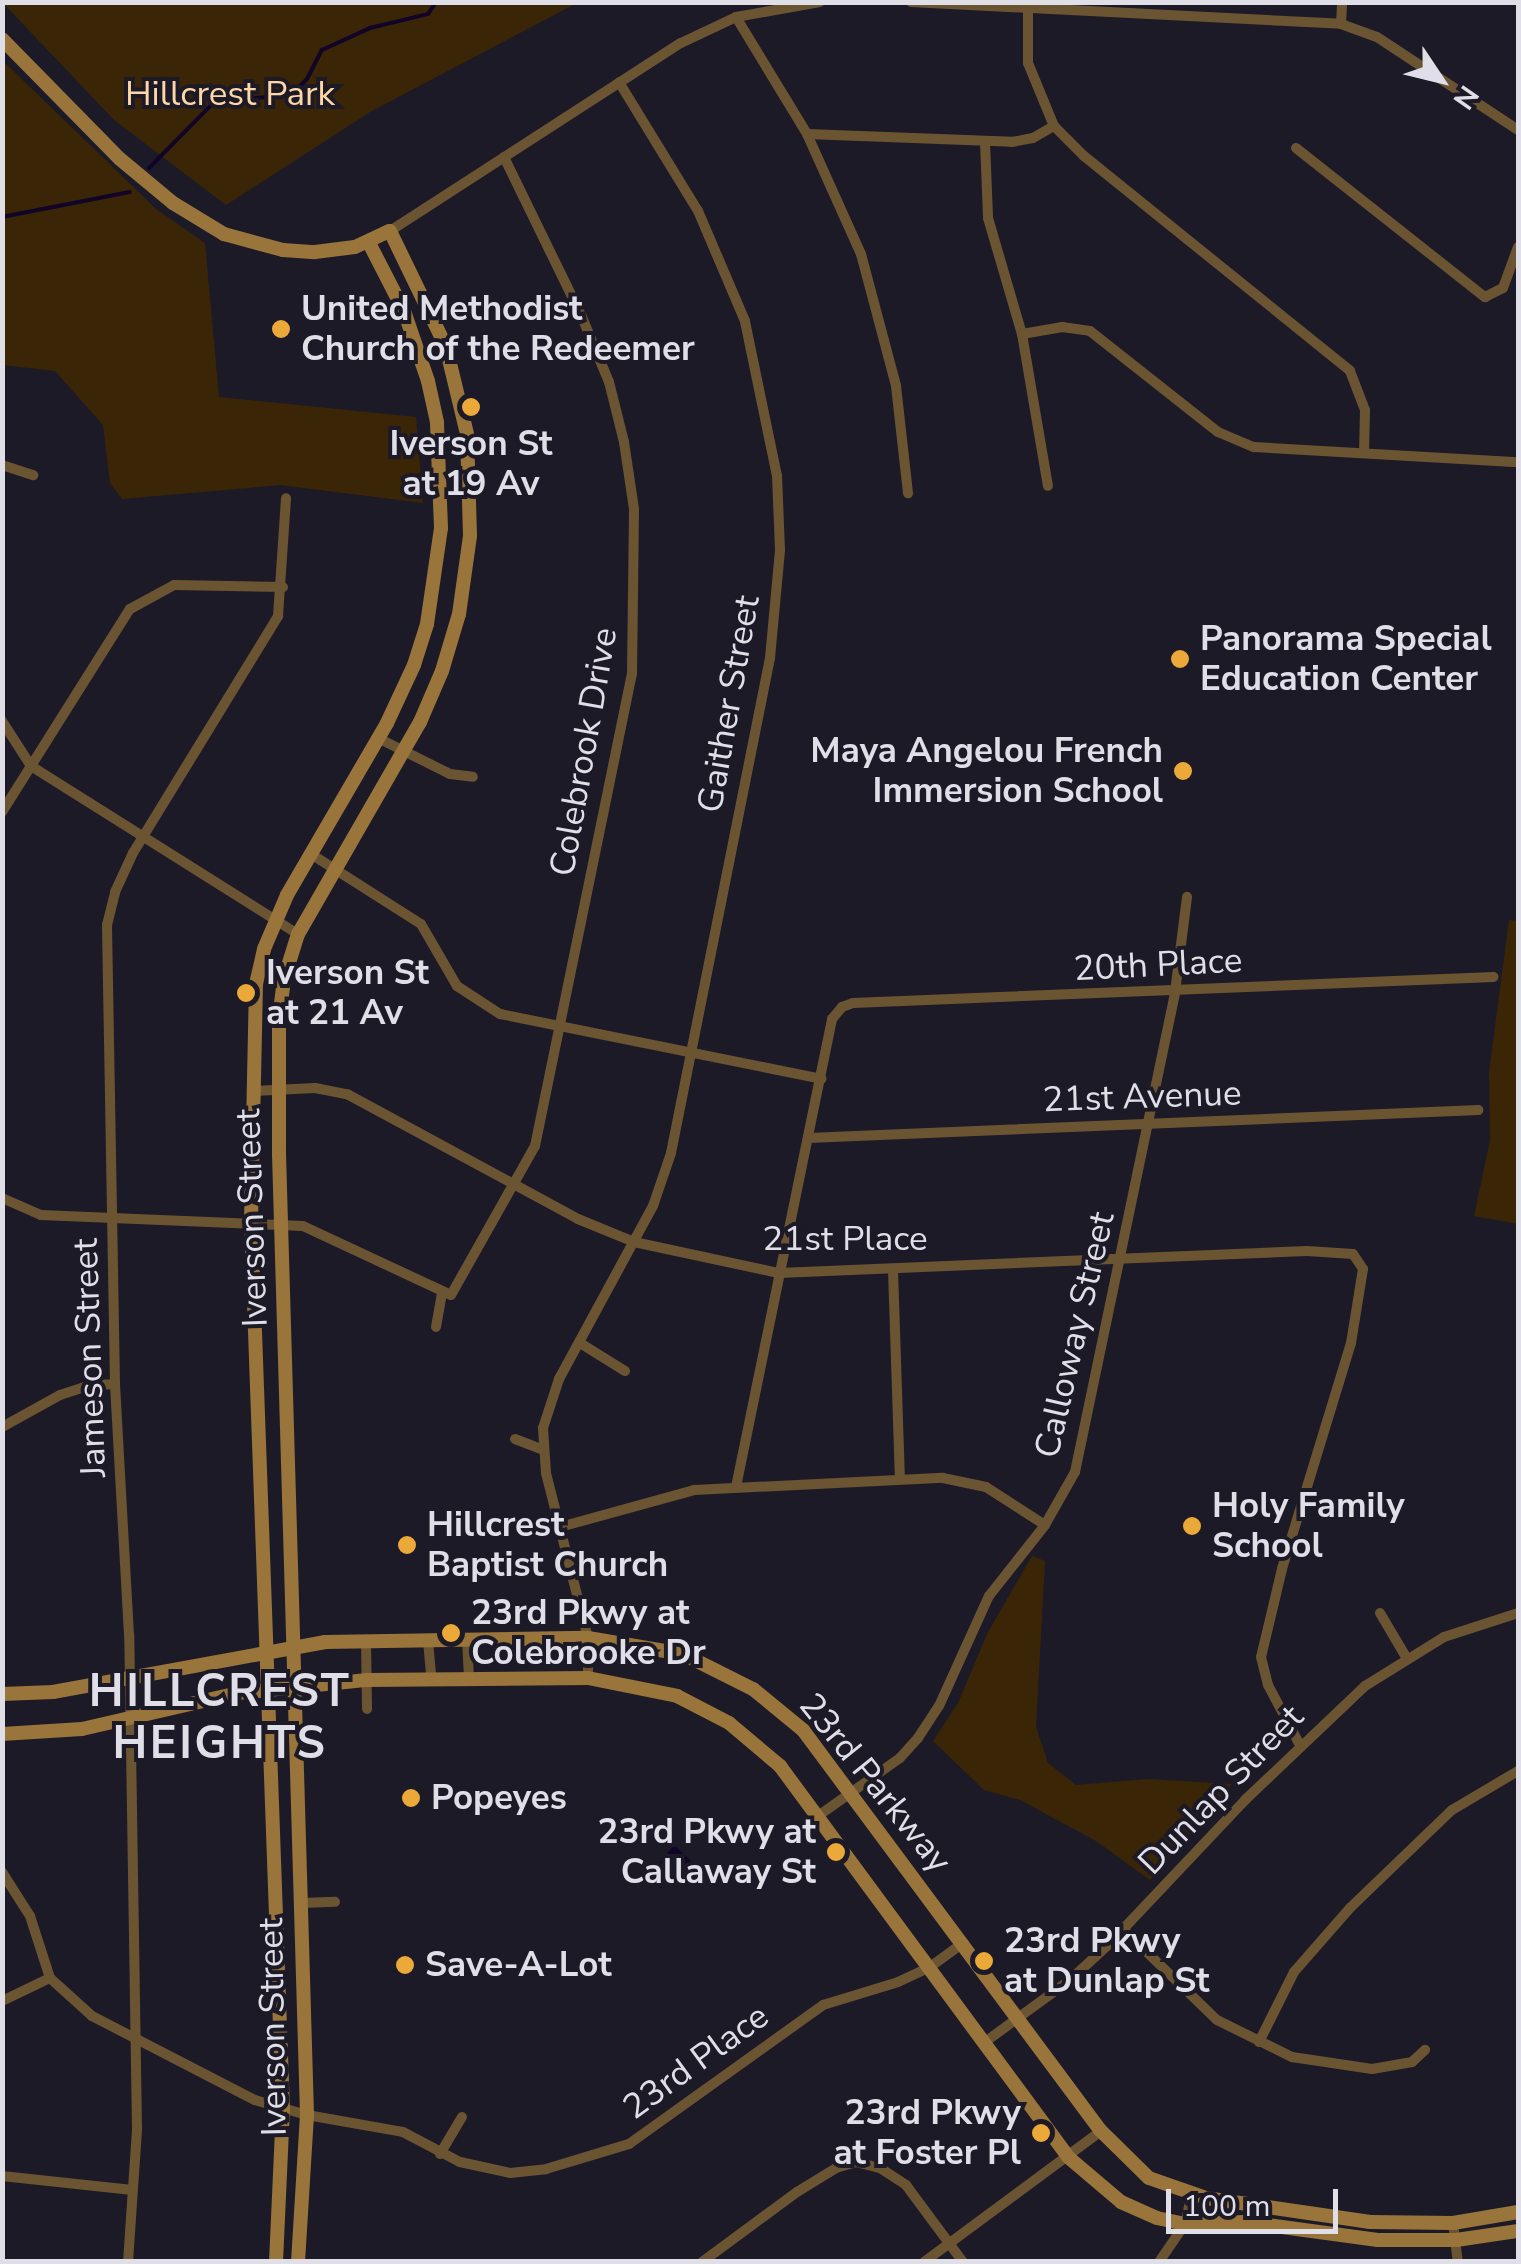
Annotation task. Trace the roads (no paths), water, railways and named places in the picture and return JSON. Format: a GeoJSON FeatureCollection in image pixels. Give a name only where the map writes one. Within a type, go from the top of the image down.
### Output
{"type":"FeatureCollection","features":[{"type":"Feature","properties":{"kind":"main road"},"geometry":{"type":"LineString","coordinates":[[2,39],[120,159],[213,228],[240,240],[296,251],[341,251],[369,243],[390,231]]}},
{"type":"Feature","properties":{"kind":"main road","name":"Iverson Street"},"geometry":{"type":"LineString","coordinates":[[298,2262],[307,2115],[279,1018],[284,979],[298,934],[432,697],[452,641],[465,576],[472,502],[468,434],[456,376],[433,315],[390,231]]}},
{"type":"Feature","properties":{"kind":"main road","name":"Iverson Street"},"geometry":{"type":"LineString","coordinates":[[276,2262],[283,2110],[252,1222],[256,984],[274,922],[407,683],[427,624],[442,498],[437,422],[428,381],[404,312],[369,243]]}},
{"type":"Feature","properties":{"kind":"main road","name":"23rd Parkway"},"geometry":{"type":"LineString","coordinates":[[2,1694],[53,1692],[296,1644],[588,1638],[662,1648],[727,1672],[803,1730],[1101,2132],[1150,2178],[1192,2194],[1370,2222],[1453,2223],[1518,2212]]}},
{"type":"Feature","properties":{"kind":"main road","name":"23rd Parkway"},"geometry":{"type":"LineString","coordinates":[[2,1734],[54,1732],[128,1720],[238,1693],[366,1680],[588,1678],[677,1696],[716,1714],[764,1750],[818,1816],[1068,2157],[1121,2202],[1157,2218],[1185,2224],[1244,2222],[1378,2240],[1456,2240],[1518,2231]]}},
{"type":"Feature","properties":{"kind":"street"},"geometry":{"type":"LineString","coordinates":[[390,231],[681,42],[736,17],[820,2]]}},
{"type":"Feature","properties":{"kind":"street"},"geometry":{"type":"LineString","coordinates":[[911,2],[1341,24],[1376,37],[1518,130]]}},
{"type":"Feature","properties":{"kind":"street"},"geometry":{"type":"LineString","coordinates":[[1341,24],[1342,2]]}},
{"type":"Feature","properties":{"kind":"street"},"geometry":{"type":"LineString","coordinates":[[1028,7],[1028,63],[1054,126],[1084,156],[1350,371],[1365,410],[1364,453]]}},
{"type":"Feature","properties":{"kind":"street"},"geometry":{"type":"LineString","coordinates":[[736,17],[807,134],[845,213],[886,339],[906,452],[908,494]]}},
{"type":"Feature","properties":{"kind":"street","name":"Gaither Street"},"geometry":{"type":"LineString","coordinates":[[588,1678],[588,1638],[543,1450],[550,1398],[664,1180],[770,658],[780,550],[777,476],[746,321],[698,210],[620,82]]}},
{"type":"Feature","properties":{"kind":"street"},"geometry":{"type":"LineString","coordinates":[[807,134],[1025,141],[1054,126]]}},
{"type":"Feature","properties":{"kind":"street"},"geometry":{"type":"LineString","coordinates":[[986,142],[988,218],[1022,334],[1048,486]]}},
{"type":"Feature","properties":{"kind":"street"},"geometry":{"type":"LineString","coordinates":[[1296,148],[1486,297],[1504,288],[1518,247]]}},
{"type":"Feature","properties":{"kind":"street","name":"Colebrook Drive"},"geometry":{"type":"LineString","coordinates":[[436,1327],[447,1294],[514,1186],[544,1118],[632,674],[634,509],[624,442],[608,382],[582,317],[504,157]]}},
{"type":"Feature","properties":{"kind":"street"},"geometry":{"type":"LineString","coordinates":[[1022,334],[1062,327],[1090,331],[1218,432],[1243,444],[1518,462]]}},
{"type":"Feature","properties":{"kind":"street"},"geometry":{"type":"LineString","coordinates":[[2,465],[33,476]]}},
{"type":"Feature","properties":{"kind":"street","name":"Jameson Street"},"geometry":{"type":"LineString","coordinates":[[128,2262],[137,2129],[129,1676],[115,1384],[108,925],[120,876],[267,640],[278,616],[283,588],[286,498]]}},
{"type":"Feature","properties":{"kind":"street"},"geometry":{"type":"LineString","coordinates":[[2,812],[130,610],[148,597],[183,584],[283,588]]}},
{"type":"Feature","properties":{"kind":"street"},"geometry":{"type":"LineString","coordinates":[[2,721],[31,766],[298,934]]}},
{"type":"Feature","properties":{"kind":"street"},"geometry":{"type":"LineString","coordinates":[[378,738],[450,774],[473,778]]}},
{"type":"Feature","properties":{"kind":"street"},"geometry":{"type":"LineString","coordinates":[[310,854],[421,924],[449,976],[473,998],[505,1016],[821,1079],[736,1487]]}},
{"type":"Feature","properties":{"kind":"street","name":"Calloway Street"},"geometry":{"type":"LineString","coordinates":[[818,1816],[900,1758],[930,1722],[990,1596],[1045,1525],[1075,1472],[1175,992],[1187,897]]}},
{"type":"Feature","properties":{"kind":"street","name":"20th Place"},"geometry":{"type":"LineString","coordinates":[[821,1079],[832,1019],[853,1003],[1493,977]]}},
{"type":"Feature","properties":{"kind":"street","name":"21st Place"},"geometry":{"type":"LineString","coordinates":[[253,1091],[316,1088],[348,1094],[578,1220],[634,1242],[779,1274],[1122,1257],[1343,1251],[1362,1265],[1361,1287],[1334,1406],[1263,1642],[1268,1685],[1302,1746]]}},
{"type":"Feature","properties":{"kind":"street","name":"21st Avenue"},"geometry":{"type":"LineString","coordinates":[[808,1138],[1478,1110]]}},
{"type":"Feature","properties":{"kind":"street"},"geometry":{"type":"LineString","coordinates":[[2,1198],[41,1215],[283,1222],[302,1226],[447,1294]]}},
{"type":"Feature","properties":{"kind":"street"},"geometry":{"type":"LineString","coordinates":[[893,1270],[900,1479]]}},
{"type":"Feature","properties":{"kind":"street"},"geometry":{"type":"LineString","coordinates":[[580,1342],[625,1372]]}},
{"type":"Feature","properties":{"kind":"street"},"geometry":{"type":"LineString","coordinates":[[2,1426],[60,1395],[92,1385],[115,1384]]}},
{"type":"Feature","properties":{"kind":"street"},"geometry":{"type":"LineString","coordinates":[[514,1439],[543,1450]]}},
{"type":"Feature","properties":{"kind":"street"},"geometry":{"type":"LineString","coordinates":[[560,1528],[672,1494],[736,1487],[944,1478],[986,1486],[1045,1525]]}},
{"type":"Feature","properties":{"kind":"street"},"geometry":{"type":"LineString","coordinates":[[1380,1612],[1406,1657]]}},
{"type":"Feature","properties":{"kind":"street","name":"Dunlap Street"},"geometry":{"type":"LineString","coordinates":[[985,2042],[1070,1980],[1124,1930],[1354,1696],[1406,1657],[1457,1632],[1518,1614]]}},
{"type":"Feature","properties":{"kind":"street"},"geometry":{"type":"LineString","coordinates":[[428,1640],[431,1678]]}},
{"type":"Feature","properties":{"kind":"street"},"geometry":{"type":"LineString","coordinates":[[467,1640],[469,1678]]}},
{"type":"Feature","properties":{"kind":"street"},"geometry":{"type":"LineString","coordinates":[[366,1642],[367,1708]]}},
{"type":"Feature","properties":{"kind":"street"},"geometry":{"type":"LineString","coordinates":[[1259,2042],[1294,1972],[1350,1908],[1452,1810],[1518,1771]]}},
{"type":"Feature","properties":{"kind":"street","name":"23rd Place"},"geometry":{"type":"LineString","coordinates":[[2,1872],[30,1916],[50,1978],[80,2008],[135,2041],[283,2110],[403,2132],[440,2154],[510,2173],[546,2169],[629,2144],[822,2005],[930,1967],[963,1944]]}},
{"type":"Feature","properties":{"kind":"street"},"geometry":{"type":"LineString","coordinates":[[302,1903],[335,1902]]}},
{"type":"Feature","properties":{"kind":"street"},"geometry":{"type":"LineString","coordinates":[[1124,1930],[1218,2020],[1292,2057],[1372,2069],[1412,2062],[1425,2050]]}},
{"type":"Feature","properties":{"kind":"street"},"geometry":{"type":"LineString","coordinates":[[2,2002],[50,1978]]}},
{"type":"Feature","properties":{"kind":"street"},"geometry":{"type":"LineString","coordinates":[[440,2154],[462,2117]]}},
{"type":"Feature","properties":{"kind":"street"},"geometry":{"type":"LineString","coordinates":[[924,2262],[1101,2132]]}},
{"type":"Feature","properties":{"kind":"street"},"geometry":{"type":"LineString","coordinates":[[702,2262],[797,2192],[836,2168],[856,2162],[880,2168],[900,2180],[963,2262]]}},
{"type":"Feature","properties":{"kind":"street"},"geometry":{"type":"LineString","coordinates":[[2,2176],[132,2190]]}},
{"type":"Feature","properties":{"kind":"street"},"geometry":{"type":"LineString","coordinates":[[1159,2262],[1185,2224],[1192,2194]]}},
{"type":"Feature","properties":{"kind":"street"},"geometry":{"type":"LineString","coordinates":[[1453,2223],[1458,2262]]}},
{"type":"Feature","properties":{"kind":"waterway"},"geometry":{"type":"LineString","coordinates":[[149,168],[225,91],[255,98],[291,95],[307,79],[322,50],[370,28],[428,14],[436,2]]}},
{"type":"Feature","properties":{"kind":"waterway"},"geometry":{"type":"LineString","coordinates":[[2,217],[130,192]]}},
{"type":"Feature","properties":{"kind":"place","name":"United Methodist Church of the Redeemer"},"geometry":{"type":"Point","coordinates":[281,329]}},
{"type":"Feature","properties":{"kind":"place","name":"Iverson St at 19 Av"},"geometry":{"type":"Point","coordinates":[471,407]}},
{"type":"Feature","properties":{"kind":"place","name":"Panorama Special Education Center"},"geometry":{"type":"Point","coordinates":[1180,659]}},
{"type":"Feature","properties":{"kind":"place","name":"Maya Angelou French Immersion School"},"geometry":{"type":"Point","coordinates":[1183,771]}},
{"type":"Feature","properties":{"kind":"place","name":"Iverson St at 21 Av"},"geometry":{"type":"Point","coordinates":[246,993]}},
{"type":"Feature","properties":{"kind":"place","name":"Holy Family School"},"geometry":{"type":"Point","coordinates":[1192,1526]}},
{"type":"Feature","properties":{"kind":"place","name":"Hillcrest Baptist Church"},"geometry":{"type":"Point","coordinates":[407,1545]}},
{"type":"Feature","properties":{"kind":"place","name":"23rd Pkwy at Colebrooke Dr"},"geometry":{"type":"Point","coordinates":[451,1633]}},
{"type":"Feature","properties":{"kind":"place","name":"Popeyes"},"geometry":{"type":"Point","coordinates":[411,1798]}},
{"type":"Feature","properties":{"kind":"place","name":"23rd Pkwy at Callaway St"},"geometry":{"type":"Point","coordinates":[836,1852]}},
{"type":"Feature","properties":{"kind":"place","name":"23rd Pkwy at Dunlap St"},"geometry":{"type":"Point","coordinates":[984,1961]}},
{"type":"Feature","properties":{"kind":"place","name":"Save-A-Lot"},"geometry":{"type":"Point","coordinates":[405,1965]}},
{"type":"Feature","properties":{"kind":"place","name":"23rd Pkwy at Foster Pl"},"geometry":{"type":"Point","coordinates":[1041,2133]}},
{"type":"Feature","properties":{"kind":"district","name":"HILLCREST HEIGHTS"},"geometry":{"type":"Point","coordinates":[220,1718]}},
{"type":"Feature","properties":{"kind":"park label","name":"Hillcrest Park"},"geometry":{"type":"Point","coordinates":[230,94]}}]}
